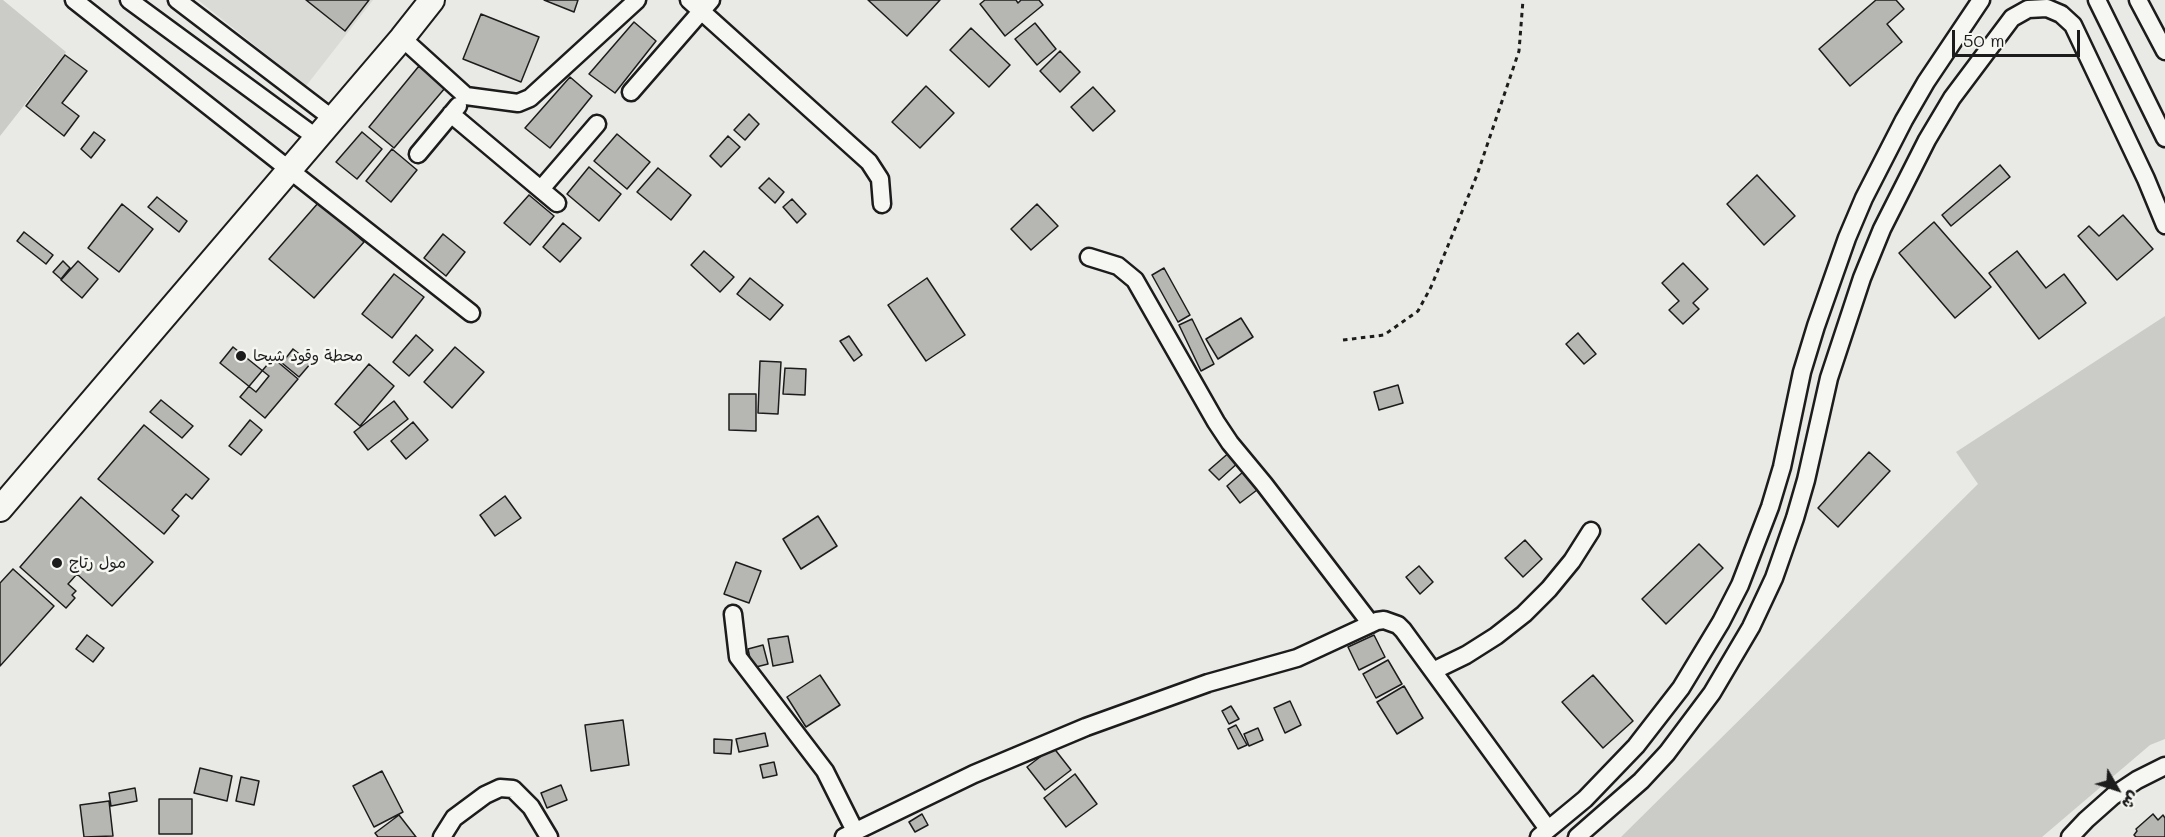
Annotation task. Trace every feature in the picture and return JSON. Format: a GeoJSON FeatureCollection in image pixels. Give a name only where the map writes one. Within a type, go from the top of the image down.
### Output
{"type":"FeatureCollection","features":[{"type":"Feature","properties":{"kind":"main road"},"geometry":{"type":"LineString","coordinates":[[0,509],[432,0]]}},
{"type":"Feature","properties":{"kind":"street"},"geometry":{"type":"LineString","coordinates":[[74,0],[471,313]]}},
{"type":"Feature","properties":{"kind":"street"},"geometry":{"type":"LineString","coordinates":[[129,0],[317,138]]}},
{"type":"Feature","properties":{"kind":"street"},"geometry":{"type":"LineString","coordinates":[[177,0],[333,119]]}},
{"type":"Feature","properties":{"kind":"street"},"geometry":{"type":"LineString","coordinates":[[402,38],[466,96],[518,103],[530,98],[638,0]]}},
{"type":"Feature","properties":{"kind":"street"},"geometry":{"type":"LineString","coordinates":[[733,614],[738,657],[825,771],[850,834],[974,774],[1086,727],[1208,683],[1297,658],[1384,620],[1398,625],[1433,671],[1544,833],[1585,799],[1611,773],[1659,718],[1701,658],[1740,585],[1770,507],[1782,467],[1805,363],[1847,238],[1864,198],[1904,120],[1926,82],[1981,0]]}},
{"type":"Feature","properties":{"kind":"street"},"geometry":{"type":"LineString","coordinates":[[2097,0],[2165,138]]}},
{"type":"Feature","properties":{"kind":"street"},"geometry":{"type":"LineString","coordinates":[[2138,0],[2165,51]]}},
{"type":"Feature","properties":{"kind":"street"},"geometry":{"type":"LineString","coordinates":[[631,92],[700,4],[869,162],[880,179],[882,204]]}},
{"type":"Feature","properties":{"kind":"street"},"geometry":{"type":"LineString","coordinates":[[1577,837],[1641,781],[1684,731],[1732,661],[1774,578],[1796,518],[1829,378],[1844,327],[1882,229],[1927,140],[1952,98],[2012,18],[2038,4],[2054,10],[2073,25],[2146,179],[2165,225]]}},
{"type":"Feature","properties":{"kind":"street"},"geometry":{"type":"LineString","coordinates":[[418,154],[466,96]]}},
{"type":"Feature","properties":{"kind":"street"},"geometry":{"type":"LineString","coordinates":[[451,114],[557,203]]}},
{"type":"Feature","properties":{"kind":"street"},"geometry":{"type":"LineString","coordinates":[[541,189],[597,123]]}},
{"type":"Feature","properties":{"kind":"street"},"geometry":{"type":"LineString","coordinates":[[1089,257],[1118,266],[1135,280],[1216,422],[1371,624]]}},
{"type":"Feature","properties":{"kind":"street"},"geometry":{"type":"LineString","coordinates":[[1433,671],[1476,649],[1524,614],[1572,561],[1591,531]]}},
{"type":"Feature","properties":{"kind":"street"},"geometry":{"type":"LineString","coordinates":[[1740,585],[1765,598]]}},
{"type":"Feature","properties":{"kind":"street"},"geometry":{"type":"LineString","coordinates":[[2070,837],[2113,796],[2137,780],[2165,766]]}},
{"type":"Feature","properties":{"kind":"street"},"geometry":{"type":"LineString","coordinates":[[442,837],[454,818],[485,795],[500,788],[513,789],[525,801],[543,824],[549,837]]}},
{"type":"Feature","properties":{"kind":"path"},"geometry":{"type":"LineString","coordinates":[[1343,340],[1384,335],[1419,311],[1477,175],[1515,63],[1519,51],[1523,0]]}},
{"type":"Feature","properties":{"kind":"shaded area"},"geometry":{"type":"Polygon","coordinates":[[[0,0],[3,0],[66,52],[0,136],[0,0]]]}},
{"type":"Feature","properties":{"kind":"shaded area"},"geometry":{"type":"Polygon","coordinates":[[[198,0],[373,0],[306,86],[198,0]]]}},
{"type":"Feature","properties":{"kind":"shaded area"},"geometry":{"type":"Polygon","coordinates":[[[2165,316],[2165,739],[2150,745],[2042,837],[1621,837],[1978,484],[1956,452],[2165,316]]]}},
{"type":"Feature","properties":{"kind":"building"},"geometry":{"type":"Polygon","coordinates":[[[306,0],[369,0],[345,31],[306,0]]]}},
{"type":"Feature","properties":{"kind":"building"},"geometry":{"type":"Polygon","coordinates":[[[544,0],[578,0],[574,12],[544,0]]]}},
{"type":"Feature","properties":{"kind":"building"},"geometry":{"type":"Polygon","coordinates":[[[868,0],[940,0],[907,36],[868,0]]]}},
{"type":"Feature","properties":{"kind":"building"},"geometry":{"type":"Polygon","coordinates":[[[985,0],[1016,0],[1018,3],[1021,0],[1039,0],[1043,5],[1005,36],[980,4],[985,0]]]}},
{"type":"Feature","properties":{"kind":"building"},"geometry":{"type":"Polygon","coordinates":[[[1876,0],[1896,0],[1904,9],[1887,24],[1902,42],[1850,86],[1819,49],[1876,0]]]}},
{"type":"Feature","properties":{"kind":"building"},"geometry":{"type":"Polygon","coordinates":[[[481,14],[539,37],[521,82],[463,59],[481,14]]]}},
{"type":"Feature","properties":{"kind":"building"},"geometry":{"type":"Polygon","coordinates":[[[634,22],[656,41],[615,93],[589,74],[634,22]]]}},
{"type":"Feature","properties":{"kind":"building"},"geometry":{"type":"Polygon","coordinates":[[[1035,23],[1056,49],[1037,65],[1015,39],[1035,23]]]}},
{"type":"Feature","properties":{"kind":"building"},"geometry":{"type":"Polygon","coordinates":[[[971,28],[1010,65],[989,87],[950,50],[971,28]]]}},
{"type":"Feature","properties":{"kind":"building"},"geometry":{"type":"Polygon","coordinates":[[[1060,51],[1080,72],[1060,92],[1040,71],[1060,51]]]}},
{"type":"Feature","properties":{"kind":"building"},"geometry":{"type":"Polygon","coordinates":[[[65,55],[87,71],[62,103],[79,116],[64,136],[26,106],[65,55]]]}},
{"type":"Feature","properties":{"kind":"building"},"geometry":{"type":"Polygon","coordinates":[[[419,66],[445,88],[394,148],[369,127],[419,66]]]}},
{"type":"Feature","properties":{"kind":"building"},"geometry":{"type":"Polygon","coordinates":[[[570,77],[592,96],[550,148],[525,128],[570,77]]]}},
{"type":"Feature","properties":{"kind":"building"},"geometry":{"type":"Polygon","coordinates":[[[926,86],[954,113],[920,148],[892,122],[926,86]]]}},
{"type":"Feature","properties":{"kind":"building"},"geometry":{"type":"Polygon","coordinates":[[[1093,87],[1115,111],[1093,131],[1071,107],[1093,87]]]}},
{"type":"Feature","properties":{"kind":"building"},"geometry":{"type":"Polygon","coordinates":[[[749,114],[759,124],[745,140],[734,130],[749,114]]]}},
{"type":"Feature","properties":{"kind":"building"},"geometry":{"type":"Polygon","coordinates":[[[94,132],[105,140],[91,158],[81,149],[94,132]]]}},
{"type":"Feature","properties":{"kind":"building"},"geometry":{"type":"Polygon","coordinates":[[[362,132],[382,149],[357,179],[336,162],[362,132]]]}},
{"type":"Feature","properties":{"kind":"building"},"geometry":{"type":"Polygon","coordinates":[[[617,134],[650,162],[627,189],[594,161],[617,134]]]}},
{"type":"Feature","properties":{"kind":"building"},"geometry":{"type":"Polygon","coordinates":[[[728,136],[740,147],[721,167],[710,156],[728,136]]]}},
{"type":"Feature","properties":{"kind":"building"},"geometry":{"type":"Polygon","coordinates":[[[392,149],[417,170],[391,202],[366,181],[392,149]]]}},
{"type":"Feature","properties":{"kind":"building"},"geometry":{"type":"Polygon","coordinates":[[[2000,165],[2010,177],[1951,226],[1942,215],[2000,165]]]}},
{"type":"Feature","properties":{"kind":"building"},"geometry":{"type":"Polygon","coordinates":[[[589,167],[621,194],[599,221],[567,194],[589,167]]]}},
{"type":"Feature","properties":{"kind":"building"},"geometry":{"type":"Polygon","coordinates":[[[658,168],[691,195],[671,220],[637,192],[658,168]]]}},
{"type":"Feature","properties":{"kind":"building"},"geometry":{"type":"Polygon","coordinates":[[[1757,175],[1795,216],[1764,245],[1727,204],[1757,175]]]}},
{"type":"Feature","properties":{"kind":"building"},"geometry":{"type":"Polygon","coordinates":[[[769,178],[784,192],[775,203],[759,188],[769,178]]]}},
{"type":"Feature","properties":{"kind":"building"},"geometry":{"type":"Polygon","coordinates":[[[529,195],[554,216],[530,245],[504,223],[529,195]]]}},
{"type":"Feature","properties":{"kind":"building"},"geometry":{"type":"Polygon","coordinates":[[[157,197],[187,221],[179,232],[148,207],[157,197]]]}},
{"type":"Feature","properties":{"kind":"building"},"geometry":{"type":"Polygon","coordinates":[[[792,199],[806,214],[797,223],[783,207],[792,199]]]}},
{"type":"Feature","properties":{"kind":"building"},"geometry":{"type":"Polygon","coordinates":[[[319,202],[364,242],[314,298],[269,259],[319,202]]]}},
{"type":"Feature","properties":{"kind":"building"},"geometry":{"type":"Polygon","coordinates":[[[122,204],[153,229],[119,272],[88,248],[122,204]]]}},
{"type":"Feature","properties":{"kind":"building"},"geometry":{"type":"Polygon","coordinates":[[[1037,204],[1058,226],[1031,250],[1011,229],[1037,204]]]}},
{"type":"Feature","properties":{"kind":"building"},"geometry":{"type":"Polygon","coordinates":[[[2123,215],[2153,249],[2117,280],[2078,236],[2089,226],[2099,236],[2123,215]]]}},
{"type":"Feature","properties":{"kind":"building"},"geometry":{"type":"Polygon","coordinates":[[[1934,222],[1991,287],[1955,318],[1899,253],[1934,222]]]}},
{"type":"Feature","properties":{"kind":"building"},"geometry":{"type":"Polygon","coordinates":[[[563,223],[581,238],[560,262],[543,247],[563,223]]]}},
{"type":"Feature","properties":{"kind":"building"},"geometry":{"type":"Polygon","coordinates":[[[24,232],[53,255],[46,264],[17,241],[24,232]]]}},
{"type":"Feature","properties":{"kind":"building"},"geometry":{"type":"Polygon","coordinates":[[[443,234],[465,252],[446,276],[424,258],[443,234]]]}},
{"type":"Feature","properties":{"kind":"building"},"geometry":{"type":"Polygon","coordinates":[[[704,251],[734,277],[720,292],[691,265],[704,251]]]}},
{"type":"Feature","properties":{"kind":"building"},"geometry":{"type":"Polygon","coordinates":[[[2017,251],[2046,288],[2064,274],[2086,303],[2039,339],[1989,273],[2017,251]]]}},
{"type":"Feature","properties":{"kind":"building"},"geometry":{"type":"Polygon","coordinates":[[[63,261],[70,268],[61,279],[53,272],[63,261]]]}},
{"type":"Feature","properties":{"kind":"building"},"geometry":{"type":"Polygon","coordinates":[[[78,261],[98,279],[82,298],[61,280],[78,261]]]}},
{"type":"Feature","properties":{"kind":"building"},"geometry":{"type":"Polygon","coordinates":[[[1683,263],[1708,289],[1693,303],[1699,309],[1683,324],[1669,310],[1679,301],[1662,283],[1683,263]]]}},
{"type":"Feature","properties":{"kind":"building"},"geometry":{"type":"Polygon","coordinates":[[[1164,268],[1190,315],[1178,322],[1152,275],[1164,268]]]}},
{"type":"Feature","properties":{"kind":"building"},"geometry":{"type":"Polygon","coordinates":[[[394,274],[424,297],[392,338],[362,314],[394,274]]]}},
{"type":"Feature","properties":{"kind":"building"},"geometry":{"type":"Polygon","coordinates":[[[750,278],[783,305],[770,320],[737,294],[750,278]]]}},
{"type":"Feature","properties":{"kind":"building"},"geometry":{"type":"Polygon","coordinates":[[[927,278],[965,335],[926,361],[888,305],[927,278]]]}},
{"type":"Feature","properties":{"kind":"building"},"geometry":{"type":"Polygon","coordinates":[[[1241,318],[1253,337],[1218,359],[1206,339],[1241,318]]]}},
{"type":"Feature","properties":{"kind":"building"},"geometry":{"type":"Polygon","coordinates":[[[1192,319],[1214,364],[1201,371],[1179,325],[1192,319]]]}},
{"type":"Feature","properties":{"kind":"building"},"geometry":{"type":"Polygon","coordinates":[[[1578,333],[1596,354],[1584,364],[1566,344],[1578,333]]]}},
{"type":"Feature","properties":{"kind":"building"},"geometry":{"type":"Polygon","coordinates":[[[416,335],[433,350],[409,376],[393,362],[416,335]]]}},
{"type":"Feature","properties":{"kind":"building"},"geometry":{"type":"Polygon","coordinates":[[[849,336],[862,355],[854,361],[840,341],[849,336]]]}},
{"type":"Feature","properties":{"kind":"building"},"geometry":{"type":"Polygon","coordinates":[[[233,347],[269,376],[256,392],[220,363],[233,347]]]}},
{"type":"Feature","properties":{"kind":"building"},"geometry":{"type":"Polygon","coordinates":[[[455,347],[484,372],[452,408],[424,382],[455,347]]]}},
{"type":"Feature","properties":{"kind":"building"},"geometry":{"type":"Polygon","coordinates":[[[293,349],[311,363],[299,377],[282,363],[293,349]]]}},
{"type":"Feature","properties":{"kind":"building"},"geometry":{"type":"Polygon","coordinates":[[[273,358],[298,379],[265,418],[240,397],[273,358]]]}},
{"type":"Feature","properties":{"kind":"building"},"geometry":{"type":"Polygon","coordinates":[[[760,361],[781,362],[778,414],[758,413],[760,361]]]}},
{"type":"Feature","properties":{"kind":"building"},"geometry":{"type":"Polygon","coordinates":[[[369,364],[394,386],[360,426],[335,404],[369,364]]]}},
{"type":"Feature","properties":{"kind":"building"},"geometry":{"type":"Polygon","coordinates":[[[785,368],[806,369],[805,395],[783,394],[785,368]]]}},
{"type":"Feature","properties":{"kind":"building"},"geometry":{"type":"Polygon","coordinates":[[[1398,385],[1403,403],[1379,410],[1374,392],[1398,385]]]}},
{"type":"Feature","properties":{"kind":"building"},"geometry":{"type":"Polygon","coordinates":[[[729,394],[756,394],[756,431],[729,430],[729,394]]]}},
{"type":"Feature","properties":{"kind":"building"},"geometry":{"type":"Polygon","coordinates":[[[161,400],[193,426],[182,438],[150,412],[161,400]]]}},
{"type":"Feature","properties":{"kind":"building"},"geometry":{"type":"Polygon","coordinates":[[[394,401],[408,419],[368,450],[354,432],[394,401]]]}},
{"type":"Feature","properties":{"kind":"building"},"geometry":{"type":"Polygon","coordinates":[[[250,420],[262,430],[241,455],[229,446],[250,420]]]}},
{"type":"Feature","properties":{"kind":"building"},"geometry":{"type":"Polygon","coordinates":[[[413,422],[428,440],[406,459],[391,441],[413,422]]]}},
{"type":"Feature","properties":{"kind":"building"},"geometry":{"type":"Polygon","coordinates":[[[144,425],[209,479],[192,499],[186,494],[172,510],[179,516],[164,534],[98,479],[144,425]]]}},
{"type":"Feature","properties":{"kind":"building"},"geometry":{"type":"Polygon","coordinates":[[[1231,451],[1240,461],[1219,480],[1209,470],[1231,451]]]}},
{"type":"Feature","properties":{"kind":"building"},"geometry":{"type":"Polygon","coordinates":[[[1869,452],[1890,471],[1838,527],[1818,508],[1869,452]]]}},
{"type":"Feature","properties":{"kind":"building"},"geometry":{"type":"Polygon","coordinates":[[[1243,472],[1257,490],[1240,503],[1227,486],[1243,472]]]}},
{"type":"Feature","properties":{"kind":"building"},"geometry":{"type":"Polygon","coordinates":[[[505,496],[521,518],[495,536],[480,515],[505,496]]]}},
{"type":"Feature","properties":{"kind":"building"},"geometry":{"type":"Polygon","coordinates":[[[81,497],[153,562],[112,606],[77,574],[68,584],[76,591],[72,595],[75,598],[66,608],[20,567],[81,497]]]}},
{"type":"Feature","properties":{"kind":"building"},"geometry":{"type":"Polygon","coordinates":[[[818,516],[837,546],[801,569],[783,539],[818,516]]]}},
{"type":"Feature","properties":{"kind":"building"},"geometry":{"type":"Polygon","coordinates":[[[1525,540],[1542,559],[1523,577],[1505,558],[1525,540]]]}},
{"type":"Feature","properties":{"kind":"building"},"geometry":{"type":"Polygon","coordinates":[[[1699,544],[1723,568],[1666,624],[1642,599],[1699,544]]]}},
{"type":"Feature","properties":{"kind":"building"},"geometry":{"type":"Polygon","coordinates":[[[736,562],[761,571],[749,603],[724,594],[736,562]]]}},
{"type":"Feature","properties":{"kind":"building"},"geometry":{"type":"Polygon","coordinates":[[[1419,566],[1433,582],[1420,594],[1406,577],[1419,566]]]}},
{"type":"Feature","properties":{"kind":"building"},"geometry":{"type":"Polygon","coordinates":[[[13,569],[54,606],[0,666],[0,583],[13,569]]]}},
{"type":"Feature","properties":{"kind":"building"},"geometry":{"type":"Polygon","coordinates":[[[87,635],[104,648],[93,662],[76,649],[87,635]]]}},
{"type":"Feature","properties":{"kind":"building"},"geometry":{"type":"Polygon","coordinates":[[[1374,635],[1385,657],[1359,670],[1348,647],[1374,635]]]}},
{"type":"Feature","properties":{"kind":"building"},"geometry":{"type":"Polygon","coordinates":[[[788,636],[793,662],[773,666],[768,639],[788,636]]]}},
{"type":"Feature","properties":{"kind":"building"},"geometry":{"type":"Polygon","coordinates":[[[763,645],[768,664],[752,668],[748,649],[763,645]]]}},
{"type":"Feature","properties":{"kind":"building"},"geometry":{"type":"Polygon","coordinates":[[[1388,660],[1402,684],[1376,698],[1363,674],[1388,660]]]}},
{"type":"Feature","properties":{"kind":"building"},"geometry":{"type":"Polygon","coordinates":[[[820,675],[840,705],[806,727],[787,697],[820,675]]]}},
{"type":"Feature","properties":{"kind":"building"},"geometry":{"type":"Polygon","coordinates":[[[1593,675],[1633,721],[1603,748],[1562,702],[1593,675]]]}},
{"type":"Feature","properties":{"kind":"building"},"geometry":{"type":"Polygon","coordinates":[[[1404,686],[1423,718],[1397,734],[1377,702],[1404,686]]]}},
{"type":"Feature","properties":{"kind":"building"},"geometry":{"type":"Polygon","coordinates":[[[1290,701],[1301,725],[1285,733],[1274,708],[1290,701]]]}},
{"type":"Feature","properties":{"kind":"building"},"geometry":{"type":"Polygon","coordinates":[[[1231,706],[1239,719],[1229,724],[1222,711],[1231,706]]]}},
{"type":"Feature","properties":{"kind":"building"},"geometry":{"type":"Polygon","coordinates":[[[623,720],[629,765],[591,771],[585,725],[623,720]]]}},
{"type":"Feature","properties":{"kind":"building"},"geometry":{"type":"Polygon","coordinates":[[[1236,725],[1247,745],[1238,749],[1228,729],[1236,725]]]}},
{"type":"Feature","properties":{"kind":"building"},"geometry":{"type":"Polygon","coordinates":[[[1258,728],[1263,740],[1249,746],[1244,734],[1258,728]]]}},
{"type":"Feature","properties":{"kind":"building"},"geometry":{"type":"Polygon","coordinates":[[[765,733],[768,746],[739,752],[736,739],[765,733]]]}},
{"type":"Feature","properties":{"kind":"building"},"geometry":{"type":"Polygon","coordinates":[[[714,739],[732,740],[731,754],[714,753],[714,739]]]}},
{"type":"Feature","properties":{"kind":"building"},"geometry":{"type":"Polygon","coordinates":[[[1053,747],[1071,770],[1045,790],[1027,767],[1053,747]]]}},
{"type":"Feature","properties":{"kind":"building"},"geometry":{"type":"Polygon","coordinates":[[[774,762],[777,775],[763,778],[760,765],[774,762]]]}},
{"type":"Feature","properties":{"kind":"building"},"geometry":{"type":"Polygon","coordinates":[[[200,768],[232,776],[227,801],[194,793],[200,768]]]}},
{"type":"Feature","properties":{"kind":"building"},"geometry":{"type":"Polygon","coordinates":[[[382,771],[403,812],[374,827],[353,786],[382,771]]]}},
{"type":"Feature","properties":{"kind":"building"},"geometry":{"type":"Polygon","coordinates":[[[1075,774],[1097,804],[1066,827],[1044,798],[1075,774]]]}},
{"type":"Feature","properties":{"kind":"building"},"geometry":{"type":"Polygon","coordinates":[[[241,777],[259,781],[254,805],[236,801],[241,777]]]}},
{"type":"Feature","properties":{"kind":"building"},"geometry":{"type":"Polygon","coordinates":[[[561,785],[567,800],[547,808],[541,793],[561,785]]]}},
{"type":"Feature","properties":{"kind":"building"},"geometry":{"type":"Polygon","coordinates":[[[135,788],[137,801],[111,806],[109,793],[135,788]]]}},
{"type":"Feature","properties":{"kind":"building"},"geometry":{"type":"Polygon","coordinates":[[[159,799],[192,799],[192,834],[159,834],[159,799]]]}},
{"type":"Feature","properties":{"kind":"building"},"geometry":{"type":"Polygon","coordinates":[[[109,801],[113,836],[84,837],[80,805],[109,801]]]}},
{"type":"Feature","properties":{"kind":"building"},"geometry":{"type":"Polygon","coordinates":[[[922,814],[928,825],[915,832],[909,822],[922,814]]]}},
{"type":"Feature","properties":{"kind":"building"},"geometry":{"type":"Polygon","coordinates":[[[2153,814],[2158,820],[2163,815],[2165,818],[2165,837],[2136,837],[2134,835],[2136,829],[2153,814]]]}},
{"type":"Feature","properties":{"kind":"building"},"geometry":{"type":"Polygon","coordinates":[[[399,815],[416,837],[378,837],[375,833],[399,815]]]}},
{"type":"Feature","properties":{"kind":"place","name":"محطة وقود شيحا"},"geometry":{"type":"Point","coordinates":[241,356]}},
{"type":"Feature","properties":{"kind":"place","name":"مول رتاج"},"geometry":{"type":"Point","coordinates":[57,563]}}]}
